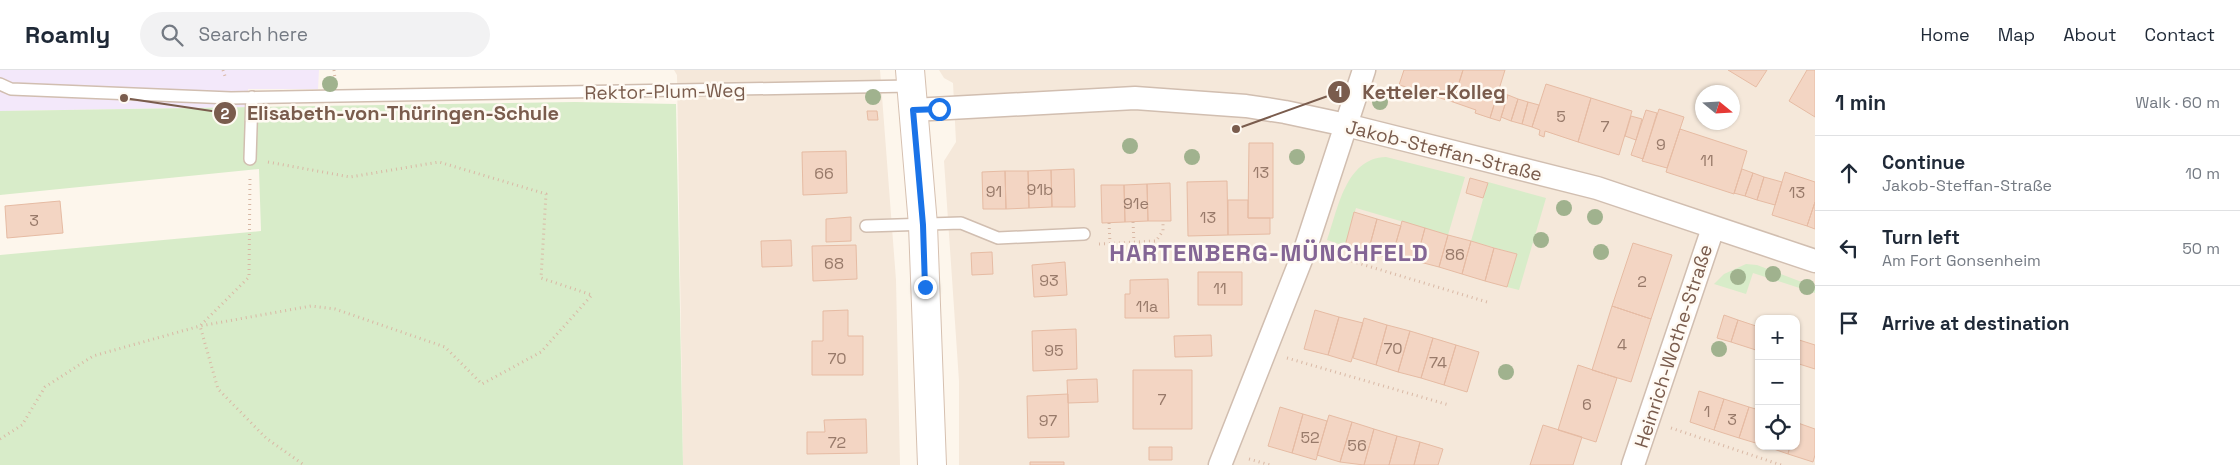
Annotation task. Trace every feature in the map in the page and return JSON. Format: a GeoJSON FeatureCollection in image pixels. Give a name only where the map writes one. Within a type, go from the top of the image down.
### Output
{"type":"FeatureCollection","features":[{"type":"Feature","properties":{"kind":"street"},"geometry":{"type":"LineString","coordinates":[[1220,465],[1306,247],[1364,70]]}},
{"type":"Feature","properties":{"kind":"street"},"geometry":{"type":"LineString","coordinates":[[911,89],[923,225],[932,465]]}},
{"type":"Feature","properties":{"kind":"street","name":"Jakob-Steffan-Straße"},"geometry":{"type":"LineString","coordinates":[[911,89],[1134,98],[1246,106],[1346,125],[1596,188],[1815,261]]}},
{"type":"Feature","properties":{"kind":"street","name":"Heinrich-Wothe-Straße"},"geometry":{"type":"LineString","coordinates":[[1633,465],[1649,421],[1690,291],[1713,228]]}},
{"type":"Feature","properties":{"kind":"lane","name":"Rektor-Plum-Weg"},"geometry":{"type":"LineString","coordinates":[[0,84],[11,89],[231,98],[911,89]]}},
{"type":"Feature","properties":{"kind":"lane"},"geometry":{"type":"LineString","coordinates":[[250,159],[252,97]]}},
{"type":"Feature","properties":{"kind":"lane"},"geometry":{"type":"LineString","coordinates":[[866,226],[961,223],[998,238],[1084,234]]}},
{"type":"Feature","properties":{"kind":"path"},"geometry":{"type":"LineString","coordinates":[[0,439],[22,425],[45,387],[93,356],[200,326],[312,306],[335,309],[445,347],[482,384],[541,352],[592,295],[541,278],[546,194],[439,162],[350,177],[250,159],[249,277],[200,326]]}},
{"type":"Feature","properties":{"kind":"path"},"geometry":{"type":"LineString","coordinates":[[1084,234],[1096,244],[1156,241],[1163,231],[1163,221]]}},
{"type":"Feature","properties":{"kind":"path"},"geometry":{"type":"LineString","coordinates":[[1133,222],[1134,242]]}},
{"type":"Feature","properties":{"kind":"path"},"geometry":{"type":"LineString","coordinates":[[1109,223],[1110,243]]}},
{"type":"Feature","properties":{"kind":"path"},"geometry":{"type":"LineString","coordinates":[[1306,247],[1487,302]]}},
{"type":"Feature","properties":{"kind":"path"},"geometry":{"type":"LineString","coordinates":[[200,326],[218,389],[266,438],[304,465]]}},
{"type":"Feature","properties":{"kind":"path"},"geometry":{"type":"LineString","coordinates":[[1265,352],[1449,405]]}},
{"type":"Feature","properties":{"kind":"path"},"geometry":{"type":"LineString","coordinates":[[1649,421],[1781,465]]}},
{"type":"Feature","properties":{"kind":"shaded area"},"geometry":{"type":"Polygon","coordinates":[[[0,70],[319,70],[318,89],[248,89],[247,107],[0,111],[0,70]]]}},
{"type":"Feature","properties":{"kind":"shaded area"},"geometry":{"type":"Polygon","coordinates":[[[674,70],[880,70],[896,280],[900,465],[683,465],[677,75],[674,70]]]}},
{"type":"Feature","properties":{"kind":"shaded area"},"geometry":{"type":"Polygon","coordinates":[[[939,70],[1815,70],[1815,465],[959,465],[959,381],[944,161],[956,142],[953,83],[944,78],[939,70]]]}},
{"type":"Feature","properties":{"kind":"green space"},"geometry":{"type":"Polygon","coordinates":[[[575,102],[676,104],[683,465],[0,465],[0,255],[261,231],[259,169],[0,195],[0,111],[575,102]]]}},
{"type":"Feature","properties":{"kind":"green space"},"geometry":{"type":"Polygon","coordinates":[[[1386,157],[1465,177],[1448,235],[1356,208],[1345,246],[1327,240],[1345,188],[1352,176],[1361,166],[1372,160],[1386,157]]]}},
{"type":"Feature","properties":{"kind":"green space"},"geometry":{"type":"Polygon","coordinates":[[[1488,182],[1546,198],[1519,290],[1507,287],[1517,254],[1471,241],[1488,182]]]}},
{"type":"Feature","properties":{"kind":"green space"},"geometry":{"type":"Polygon","coordinates":[[[1746,264],[1757,265],[1815,287],[1815,293],[1753,273],[1746,294],[1714,284],[1724,274],[1746,264]]]}},
{"type":"Feature","properties":{"kind":"building"},"geometry":{"type":"Polygon","coordinates":[[[1404,70],[1463,70],[1453,102],[1424,93],[1423,96],[1412,93],[1413,89],[1399,85],[1404,70]]]}},
{"type":"Feature","properties":{"kind":"building"},"geometry":{"type":"Polygon","coordinates":[[[1463,70],[1505,70],[1490,118],[1475,113],[1476,110],[1453,102],[1463,70]]]}},
{"type":"Feature","properties":{"kind":"building"},"geometry":{"type":"Polygon","coordinates":[[[1728,70],[1767,70],[1756,87],[1728,70]]]}},
{"type":"Feature","properties":{"kind":"building"},"geometry":{"type":"Polygon","coordinates":[[[1807,70],[1815,70],[1815,117],[1789,101],[1807,70]]]}},
{"type":"Feature","properties":{"kind":"building"},"geometry":{"type":"Polygon","coordinates":[[[1546,84],[1591,98],[1578,142],[1545,131],[1544,137],[1539,135],[1540,130],[1532,127],[1546,84]]]}},
{"type":"Feature","properties":{"kind":"building"},"geometry":{"type":"Polygon","coordinates":[[[1498,92],[1508,95],[1500,121],[1490,118],[1498,92]]]}},
{"type":"Feature","properties":{"kind":"building"},"geometry":{"type":"Polygon","coordinates":[[[1508,95],[1518,99],[1511,121],[1501,117],[1508,95]]]}},
{"type":"Feature","properties":{"kind":"building"},"geometry":{"type":"Polygon","coordinates":[[[1591,98],[1632,111],[1619,155],[1578,142],[1591,98]]]}},
{"type":"Feature","properties":{"kind":"building"},"geometry":{"type":"Polygon","coordinates":[[[1518,99],[1528,102],[1522,124],[1511,121],[1518,99]]]}},
{"type":"Feature","properties":{"kind":"building"},"geometry":{"type":"Polygon","coordinates":[[[1528,102],[1539,105],[1532,127],[1522,124],[1528,102]]]}},
{"type":"Feature","properties":{"kind":"building"},"geometry":{"type":"Polygon","coordinates":[[[1659,109],[1684,117],[1667,168],[1642,161],[1659,109]]]}},
{"type":"Feature","properties":{"kind":"building"},"geometry":{"type":"Polygon","coordinates":[[[1646,110],[1657,113],[1643,159],[1631,155],[1646,110]]]}},
{"type":"Feature","properties":{"kind":"building"},"geometry":{"type":"Polygon","coordinates":[[[867,111],[877,111],[878,120],[868,120],[867,111]]]}},
{"type":"Feature","properties":{"kind":"building"},"geometry":{"type":"Polygon","coordinates":[[[1631,116],[1642,119],[1636,140],[1625,136],[1631,116]]]}},
{"type":"Feature","properties":{"kind":"building"},"geometry":{"type":"Polygon","coordinates":[[[1680,129],[1747,151],[1734,194],[1666,172],[1680,129]]]}},
{"type":"Feature","properties":{"kind":"building"},"geometry":{"type":"Polygon","coordinates":[[[1249,143],[1273,143],[1273,218],[1248,218],[1249,143]]]}},
{"type":"Feature","properties":{"kind":"building"},"geometry":{"type":"Polygon","coordinates":[[[846,151],[847,193],[803,195],[802,152],[846,151]]]}},
{"type":"Feature","properties":{"kind":"building"},"geometry":{"type":"Polygon","coordinates":[[[1074,169],[1075,207],[1052,207],[1051,170],[1074,169]]]}},
{"type":"Feature","properties":{"kind":"building"},"geometry":{"type":"Polygon","coordinates":[[[1742,169],[1753,173],[1745,196],[1734,193],[1742,169]]]}},
{"type":"Feature","properties":{"kind":"building"},"geometry":{"type":"Polygon","coordinates":[[[1051,170],[1052,207],[1029,208],[1028,171],[1051,170]]]}},
{"type":"Feature","properties":{"kind":"building"},"geometry":{"type":"Polygon","coordinates":[[[1005,171],[1006,209],[983,209],[982,172],[1005,171]]]}},
{"type":"Feature","properties":{"kind":"building"},"geometry":{"type":"Polygon","coordinates":[[[1005,171],[1028,171],[1029,208],[1006,209],[1005,171]]]}},
{"type":"Feature","properties":{"kind":"building"},"geometry":{"type":"Polygon","coordinates":[[[1785,172],[1815,182],[1815,202],[1807,226],[1772,215],[1785,172]]]}},
{"type":"Feature","properties":{"kind":"building"},"geometry":{"type":"Polygon","coordinates":[[[1753,173],[1764,177],[1757,200],[1745,196],[1753,173]]]}},
{"type":"Feature","properties":{"kind":"building"},"geometry":{"type":"Polygon","coordinates":[[[1764,177],[1782,182],[1775,205],[1757,200],[1764,177]]]}},
{"type":"Feature","properties":{"kind":"building"},"geometry":{"type":"Polygon","coordinates":[[[1470,178],[1488,183],[1483,198],[1466,193],[1470,178]]]}},
{"type":"Feature","properties":{"kind":"building"},"geometry":{"type":"Polygon","coordinates":[[[1227,181],[1228,235],[1188,236],[1187,182],[1227,181]]]}},
{"type":"Feature","properties":{"kind":"building"},"geometry":{"type":"Polygon","coordinates":[[[1170,183],[1171,221],[1148,221],[1147,184],[1170,183]]]}},
{"type":"Feature","properties":{"kind":"building"},"geometry":{"type":"Polygon","coordinates":[[[1147,184],[1148,221],[1125,222],[1124,185],[1147,184]]]}},
{"type":"Feature","properties":{"kind":"building"},"geometry":{"type":"Polygon","coordinates":[[[1101,185],[1124,185],[1125,222],[1102,223],[1101,185]]]}},
{"type":"Feature","properties":{"kind":"building"},"geometry":{"type":"Polygon","coordinates":[[[1228,200],[1248,200],[1248,218],[1270,218],[1270,234],[1228,235],[1228,200]]]}},
{"type":"Feature","properties":{"kind":"building"},"geometry":{"type":"Polygon","coordinates":[[[60,201],[63,233],[7,238],[5,206],[60,201]]]}},
{"type":"Feature","properties":{"kind":"building"},"geometry":{"type":"Polygon","coordinates":[[[1815,202],[1815,229],[1807,226],[1815,202]]]}},
{"type":"Feature","properties":{"kind":"building"},"geometry":{"type":"Polygon","coordinates":[[[1354,212],[1377,219],[1368,252],[1345,246],[1354,212]]]}},
{"type":"Feature","properties":{"kind":"building"},"geometry":{"type":"Polygon","coordinates":[[[851,217],[851,241],[826,242],[826,219],[851,217]]]}},
{"type":"Feature","properties":{"kind":"building"},"geometry":{"type":"Polygon","coordinates":[[[1377,219],[1401,226],[1391,259],[1368,252],[1377,219]]]}},
{"type":"Feature","properties":{"kind":"building"},"geometry":{"type":"Polygon","coordinates":[[[1402,221],[1425,228],[1416,261],[1393,254],[1402,221]]]}},
{"type":"Feature","properties":{"kind":"building"},"geometry":{"type":"Polygon","coordinates":[[[1425,228],[1448,235],[1439,267],[1416,261],[1425,228]]]}},
{"type":"Feature","properties":{"kind":"building"},"geometry":{"type":"Polygon","coordinates":[[[1448,235],[1471,241],[1462,274],[1439,267],[1448,235]]]}},
{"type":"Feature","properties":{"kind":"building"},"geometry":{"type":"Polygon","coordinates":[[[791,240],[792,266],[762,267],[761,241],[791,240]]]}},
{"type":"Feature","properties":{"kind":"building"},"geometry":{"type":"Polygon","coordinates":[[[1471,241],[1494,248],[1485,281],[1462,274],[1471,241]]]}},
{"type":"Feature","properties":{"kind":"building"},"geometry":{"type":"Polygon","coordinates":[[[1633,243],[1672,255],[1651,319],[1612,306],[1633,243]]]}},
{"type":"Feature","properties":{"kind":"building"},"geometry":{"type":"Polygon","coordinates":[[[856,245],[857,279],[813,281],[812,246],[856,245]]]}},
{"type":"Feature","properties":{"kind":"building"},"geometry":{"type":"Polygon","coordinates":[[[1494,248],[1517,254],[1507,287],[1485,281],[1494,248]]]}},
{"type":"Feature","properties":{"kind":"building"},"geometry":{"type":"Polygon","coordinates":[[[992,252],[993,274],[972,275],[971,253],[992,252]]]}},
{"type":"Feature","properties":{"kind":"building"},"geometry":{"type":"Polygon","coordinates":[[[1065,262],[1067,295],[1034,297],[1032,265],[1065,262]]]}},
{"type":"Feature","properties":{"kind":"building"},"geometry":{"type":"Polygon","coordinates":[[[1198,272],[1242,272],[1242,305],[1198,305],[1198,272]]]}},
{"type":"Feature","properties":{"kind":"building"},"geometry":{"type":"Polygon","coordinates":[[[1168,279],[1169,318],[1125,318],[1125,294],[1130,294],[1130,280],[1168,279]]]}},
{"type":"Feature","properties":{"kind":"building"},"geometry":{"type":"Polygon","coordinates":[[[1612,306],[1651,319],[1631,382],[1592,370],[1612,306]]]}},
{"type":"Feature","properties":{"kind":"building"},"geometry":{"type":"Polygon","coordinates":[[[848,310],[848,336],[863,336],[863,375],[812,375],[812,341],[823,341],[823,311],[848,310]]]}},
{"type":"Feature","properties":{"kind":"building"},"geometry":{"type":"Polygon","coordinates":[[[1315,310],[1339,317],[1328,355],[1304,349],[1315,310]]]}},
{"type":"Feature","properties":{"kind":"building"},"geometry":{"type":"Polygon","coordinates":[[[1724,315],[1738,320],[1731,342],[1717,338],[1724,315]]]}},
{"type":"Feature","properties":{"kind":"building"},"geometry":{"type":"Polygon","coordinates":[[[1339,317],[1363,323],[1351,362],[1328,355],[1339,317]]]}},
{"type":"Feature","properties":{"kind":"building"},"geometry":{"type":"Polygon","coordinates":[[[1364,318],[1387,325],[1376,365],[1353,358],[1364,318]]]}},
{"type":"Feature","properties":{"kind":"building"},"geometry":{"type":"Polygon","coordinates":[[[1738,320],[1755,326],[1755,350],[1731,342],[1738,320]]]}},
{"type":"Feature","properties":{"kind":"building"},"geometry":{"type":"Polygon","coordinates":[[[1387,325],[1410,331],[1398,372],[1376,365],[1387,325]]]}},
{"type":"Feature","properties":{"kind":"building"},"geometry":{"type":"Polygon","coordinates":[[[1076,329],[1077,369],[1033,371],[1032,331],[1076,329]]]}},
{"type":"Feature","properties":{"kind":"building"},"geometry":{"type":"Polygon","coordinates":[[[1410,331],[1433,338],[1421,378],[1398,372],[1410,331]]]}},
{"type":"Feature","properties":{"kind":"building"},"geometry":{"type":"Polygon","coordinates":[[[1211,335],[1212,356],[1175,357],[1174,336],[1211,335]]]}},
{"type":"Feature","properties":{"kind":"building"},"geometry":{"type":"Polygon","coordinates":[[[1433,338],[1456,345],[1444,385],[1421,378],[1433,338]]]}},
{"type":"Feature","properties":{"kind":"building"},"geometry":{"type":"Polygon","coordinates":[[[1800,340],[1815,345],[1815,369],[1800,364],[1800,340]]]}},
{"type":"Feature","properties":{"kind":"building"},"geometry":{"type":"Polygon","coordinates":[[[1456,345],[1479,352],[1467,392],[1444,385],[1456,345]]]}},
{"type":"Feature","properties":{"kind":"building"},"geometry":{"type":"Polygon","coordinates":[[[1578,365],[1617,378],[1596,442],[1558,430],[1578,365]]]}},
{"type":"Feature","properties":{"kind":"building"},"geometry":{"type":"Polygon","coordinates":[[[1133,370],[1192,370],[1192,429],[1133,429],[1133,370]]]}},
{"type":"Feature","properties":{"kind":"building"},"geometry":{"type":"Polygon","coordinates":[[[1097,379],[1098,402],[1068,403],[1067,380],[1097,379]]]}},
{"type":"Feature","properties":{"kind":"building"},"geometry":{"type":"Polygon","coordinates":[[[1699,391],[1724,399],[1714,430],[1690,422],[1699,391]]]}},
{"type":"Feature","properties":{"kind":"building"},"geometry":{"type":"Polygon","coordinates":[[[1068,394],[1069,437],[1028,438],[1027,396],[1068,394]]]}},
{"type":"Feature","properties":{"kind":"building"},"geometry":{"type":"Polygon","coordinates":[[[1724,399],[1749,407],[1739,438],[1714,430],[1724,399]]]}},
{"type":"Feature","properties":{"kind":"building"},"geometry":{"type":"Polygon","coordinates":[[[1280,407],[1303,414],[1292,453],[1268,446],[1280,407]]]}},
{"type":"Feature","properties":{"kind":"building"},"geometry":{"type":"Polygon","coordinates":[[[1749,407],[1755,409],[1755,443],[1739,438],[1749,407]]]}},
{"type":"Feature","properties":{"kind":"building"},"geometry":{"type":"Polygon","coordinates":[[[1303,414],[1327,421],[1316,460],[1292,453],[1303,414]]]}},
{"type":"Feature","properties":{"kind":"building"},"geometry":{"type":"Polygon","coordinates":[[[1329,415],[1352,422],[1340,462],[1317,455],[1329,415]]]}},
{"type":"Feature","properties":{"kind":"building"},"geometry":{"type":"Polygon","coordinates":[[[866,419],[867,453],[807,454],[807,432],[825,432],[824,420],[866,419]]]}},
{"type":"Feature","properties":{"kind":"building"},"geometry":{"type":"Polygon","coordinates":[[[1352,422],[1374,429],[1364,465],[1340,462],[1352,422]]]}},
{"type":"Feature","properties":{"kind":"building"},"geometry":{"type":"Polygon","coordinates":[[[1800,424],[1815,429],[1815,455],[1813,462],[1788,454],[1789,450],[1800,450],[1800,424]]]}},
{"type":"Feature","properties":{"kind":"building"},"geometry":{"type":"Polygon","coordinates":[[[1543,425],[1582,437],[1573,465],[1530,465],[1543,425]]]}},
{"type":"Feature","properties":{"kind":"building"},"geometry":{"type":"Polygon","coordinates":[[[1374,429],[1397,436],[1389,465],[1364,465],[1374,429]]]}},
{"type":"Feature","properties":{"kind":"building"},"geometry":{"type":"Polygon","coordinates":[[[1397,436],[1420,442],[1414,465],[1389,465],[1397,436]]]}},
{"type":"Feature","properties":{"kind":"building"},"geometry":{"type":"Polygon","coordinates":[[[1420,442],[1443,449],[1438,465],[1414,465],[1420,442]]]}},
{"type":"Feature","properties":{"kind":"building"},"geometry":{"type":"Polygon","coordinates":[[[1149,447],[1172,447],[1172,460],[1149,460],[1149,447]]]}},
{"type":"Feature","properties":{"kind":"building"},"geometry":{"type":"Polygon","coordinates":[[[1776,450],[1789,450],[1788,454],[1776,450]]]}},
{"type":"Feature","properties":{"kind":"building"},"geometry":{"type":"Polygon","coordinates":[[[1030,462],[1064,462],[1064,465],[1030,465],[1030,462]]]}},
{"type":"Feature","properties":{"kind":"place","name":"Elisabeth-von-Thüringen-Schule"},"geometry":{"type":"Point","coordinates":[124,98]}},
{"type":"Feature","properties":{"kind":"place","name":"Ketteler-Kolleg"},"geometry":{"type":"Point","coordinates":[1236,129]}},
{"type":"Feature","properties":{"kind":"district","name":"HARTENBERG-MÜNCHFELD"},"geometry":{"type":"Point","coordinates":[1269,253]}},
{"type":"Feature","properties":{"kind":"route"},"geometry":{"type":"LineString","coordinates":[[925,287],[923,225],[913,110],[939,109]]}}]}
